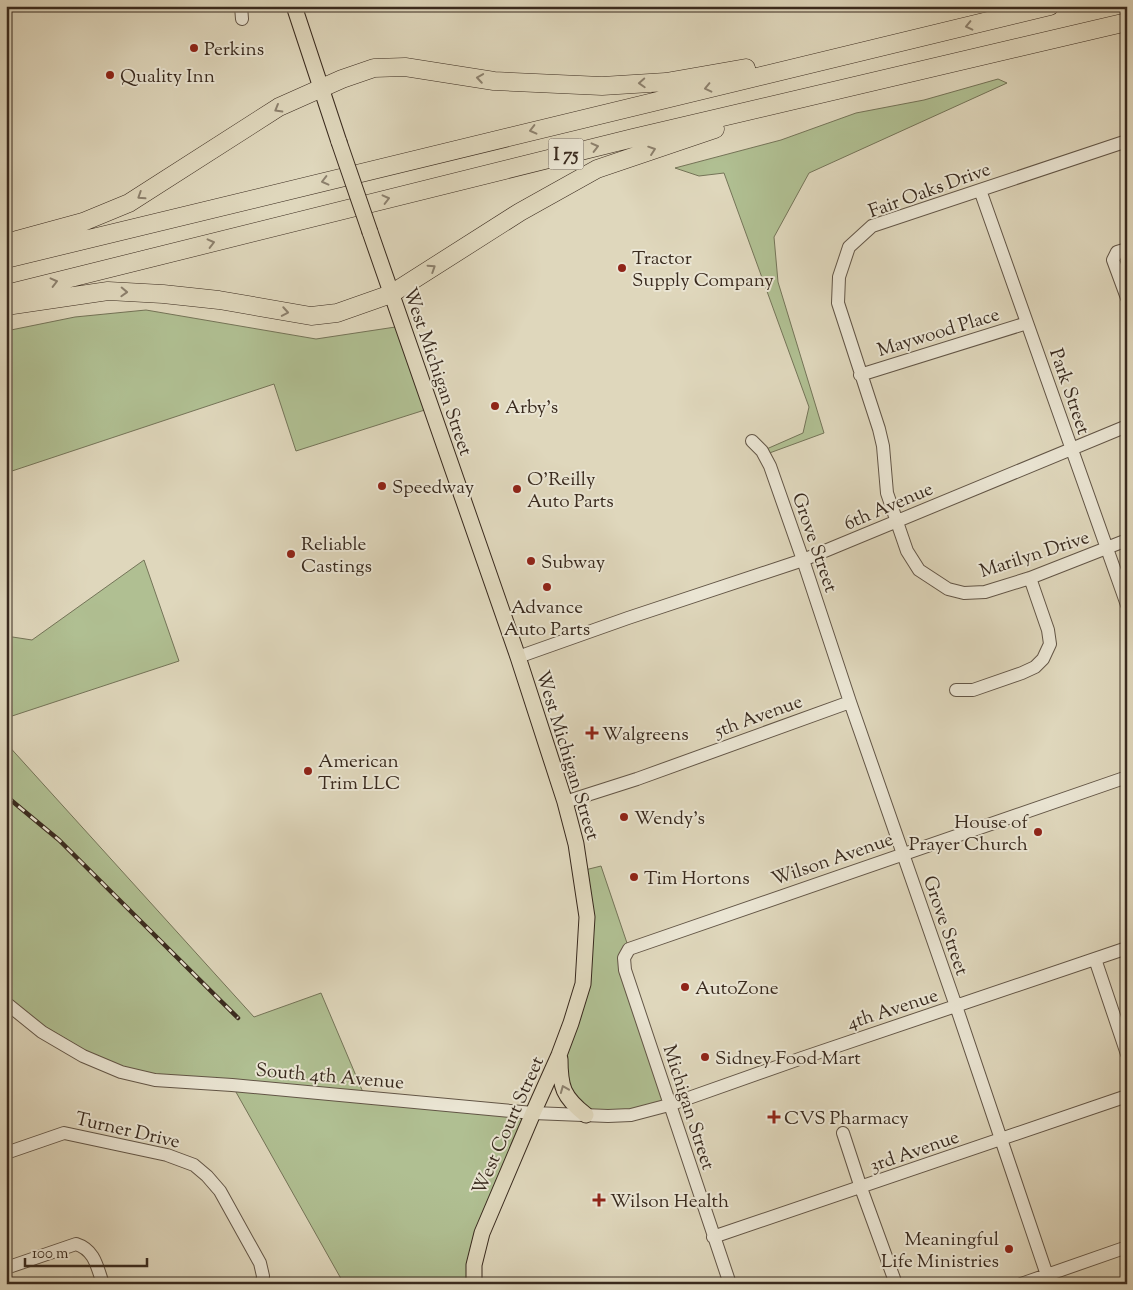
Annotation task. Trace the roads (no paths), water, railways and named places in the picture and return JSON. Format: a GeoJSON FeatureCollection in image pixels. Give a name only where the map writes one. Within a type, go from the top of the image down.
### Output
{"type":"FeatureCollection","features":[{"type":"Feature","properties":{"kind":"highway","name":"I 75"},"geometry":{"type":"LineString","coordinates":[[6,259],[1050,6]]}},
{"type":"Feature","properties":{"kind":"highway","name":"I 75"},"geometry":{"type":"LineString","coordinates":[[6,294],[623,140],[1127,22]]}},
{"type":"Feature","properties":{"kind":"highway"},"geometry":{"type":"LineString","coordinates":[[6,243],[83,222],[129,204],[279,108],[342,78],[374,68],[405,66],[494,81],[602,86],[666,82],[748,67],[846,55]]}},
{"type":"Feature","properties":{"kind":"highway"},"geometry":{"type":"LineString","coordinates":[[6,306],[108,291],[219,300],[311,316],[337,313],[391,294],[520,212],[596,169],[813,96]]}},
{"type":"Feature","properties":{"kind":"main road","name":"West Michigan Street"},"geometry":{"type":"LineString","coordinates":[[294,6],[391,294],[518,657],[565,802],[576,844],[587,917],[583,984]]}},
{"type":"Feature","properties":{"kind":"main road","name":"West Court Street"},"geometry":{"type":"LineString","coordinates":[[474,1284],[474,1266],[482,1233],[533,1112],[560,1055],[583,984]]}},
{"type":"Feature","properties":{"kind":"main road"},"geometry":{"type":"LineString","coordinates":[[560,1055],[560,1079],[565,1094],[586,1115]]}},
{"type":"Feature","properties":{"kind":"street","name":"Fair Oaks Drive"},"geometry":{"type":"LineString","coordinates":[[897,523],[887,493],[883,446],[879,429],[838,303],[839,277],[849,247],[872,226],[1127,141]]}},
{"type":"Feature","properties":{"kind":"street","name":"Park Street"},"geometry":{"type":"LineString","coordinates":[[980,190],[1127,605]]}},
{"type":"Feature","properties":{"kind":"street"},"geometry":{"type":"LineString","coordinates":[[1127,248],[1117,252],[1113,260],[1127,298]]}},
{"type":"Feature","properties":{"kind":"street","name":"Maywood Place"},"geometry":{"type":"LineString","coordinates":[[860,375],[1027,323]]}},
{"type":"Feature","properties":{"kind":"street","name":"6th Avenue"},"geometry":{"type":"LineString","coordinates":[[518,657],[628,618],[804,560],[1127,426]]}},
{"type":"Feature","properties":{"kind":"street","name":"Grove Street"},"geometry":{"type":"LineString","coordinates":[[752,441],[762,451],[770,466],[804,560],[850,702],[956,1006],[1048,1279]]}},
{"type":"Feature","properties":{"kind":"street","name":"Marilyn Drive"},"geometry":{"type":"LineString","coordinates":[[897,523],[907,551],[919,570],[948,589],[964,593],[985,592],[1030,578],[1127,540]]}},
{"type":"Feature","properties":{"kind":"street"},"geometry":{"type":"LineString","coordinates":[[956,690],[973,690],[1022,673],[1035,667],[1044,659],[1050,644],[1048,630],[1030,578]]}},
{"type":"Feature","properties":{"kind":"street","name":"5th Avenue"},"geometry":{"type":"LineString","coordinates":[[565,802],[638,779],[850,702]]}},
{"type":"Feature","properties":{"kind":"street","name":"Wilson Avenue"},"geometry":{"type":"LineString","coordinates":[[625,970],[624,958],[629,949],[1127,777]]}},
{"type":"Feature","properties":{"kind":"street","name":"4th Avenue"},"geometry":{"type":"LineString","coordinates":[[669,1105],[811,1054],[1127,948]]}},
{"type":"Feature","properties":{"kind":"street"},"geometry":{"type":"LineString","coordinates":[[1095,959],[1127,1054]]}},
{"type":"Feature","properties":{"kind":"street","name":"Michigan Street"},"geometry":{"type":"LineString","coordinates":[[625,970],[730,1284]]}},
{"type":"Feature","properties":{"kind":"street","name":"South 4th Avenue"},"geometry":{"type":"LineString","coordinates":[[6,1003],[42,1032],[83,1056],[121,1072],[156,1080],[586,1115],[631,1115],[669,1105]]}},
{"type":"Feature","properties":{"kind":"street","name":"3rd Avenue"},"geometry":{"type":"LineString","coordinates":[[714,1237],[1127,1096]]}},
{"type":"Feature","properties":{"kind":"street","name":"Turner Drive"},"geometry":{"type":"LineString","coordinates":[[6,1153],[64,1133],[167,1155],[194,1165],[220,1191],[260,1263],[263,1276],[262,1284]]}},
{"type":"Feature","properties":{"kind":"street"},"geometry":{"type":"LineString","coordinates":[[844,1133],[861,1188],[896,1284]]}},
{"type":"Feature","properties":{"kind":"street"},"geometry":{"type":"LineString","coordinates":[[6,1268],[76,1244],[85,1247],[95,1259],[103,1284]]}},
{"type":"Feature","properties":{"kind":"street"},"geometry":{"type":"LineString","coordinates":[[1022,1284],[1048,1279],[1127,1247]]}},
{"type":"Feature","properties":{"kind":"railway"},"geometry":{"type":"LineString","coordinates":[[6,796],[59,840],[238,1018]]}},
{"type":"Feature","properties":{"kind":"place","name":"Perkins"},"geometry":{"type":"Point","coordinates":[194,48]}},
{"type":"Feature","properties":{"kind":"place","name":"Quality Inn"},"geometry":{"type":"Point","coordinates":[110,75]}},
{"type":"Feature","properties":{"kind":"place","name":"Tractor Supply Company"},"geometry":{"type":"Point","coordinates":[622,268]}},
{"type":"Feature","properties":{"kind":"place","name":"Arby's"},"geometry":{"type":"Point","coordinates":[495,406]}},
{"type":"Feature","properties":{"kind":"place","name":"Speedway"},"geometry":{"type":"Point","coordinates":[382,486]}},
{"type":"Feature","properties":{"kind":"place","name":"O'Reilly Auto Parts"},"geometry":{"type":"Point","coordinates":[517,489]}},
{"type":"Feature","properties":{"kind":"place","name":"Reliable Castings"},"geometry":{"type":"Point","coordinates":[291,554]}},
{"type":"Feature","properties":{"kind":"place","name":"Subway"},"geometry":{"type":"Point","coordinates":[531,561]}},
{"type":"Feature","properties":{"kind":"place","name":"Advance Auto Parts"},"geometry":{"type":"Point","coordinates":[547,587]}},
{"type":"Feature","properties":{"kind":"place","name":"Walgreens"},"geometry":{"type":"Point","coordinates":[592,733]}},
{"type":"Feature","properties":{"kind":"place","name":"American Trim LLC"},"geometry":{"type":"Point","coordinates":[308,771]}},
{"type":"Feature","properties":{"kind":"place","name":"Wendy's"},"geometry":{"type":"Point","coordinates":[624,817]}},
{"type":"Feature","properties":{"kind":"place","name":"House of Prayer Church"},"geometry":{"type":"Point","coordinates":[1038,832]}},
{"type":"Feature","properties":{"kind":"place","name":"Tim Hortons"},"geometry":{"type":"Point","coordinates":[634,877]}},
{"type":"Feature","properties":{"kind":"place","name":"AutoZone"},"geometry":{"type":"Point","coordinates":[685,987]}},
{"type":"Feature","properties":{"kind":"place","name":"Sidney Food Mart"},"geometry":{"type":"Point","coordinates":[705,1057]}},
{"type":"Feature","properties":{"kind":"place","name":"CVS Pharmacy"},"geometry":{"type":"Point","coordinates":[774,1117]}},
{"type":"Feature","properties":{"kind":"place","name":"Wilson Health"},"geometry":{"type":"Point","coordinates":[599,1200]}},
{"type":"Feature","properties":{"kind":"place","name":"Meaningful Life Ministries"},"geometry":{"type":"Point","coordinates":[1009,1249]}}]}
